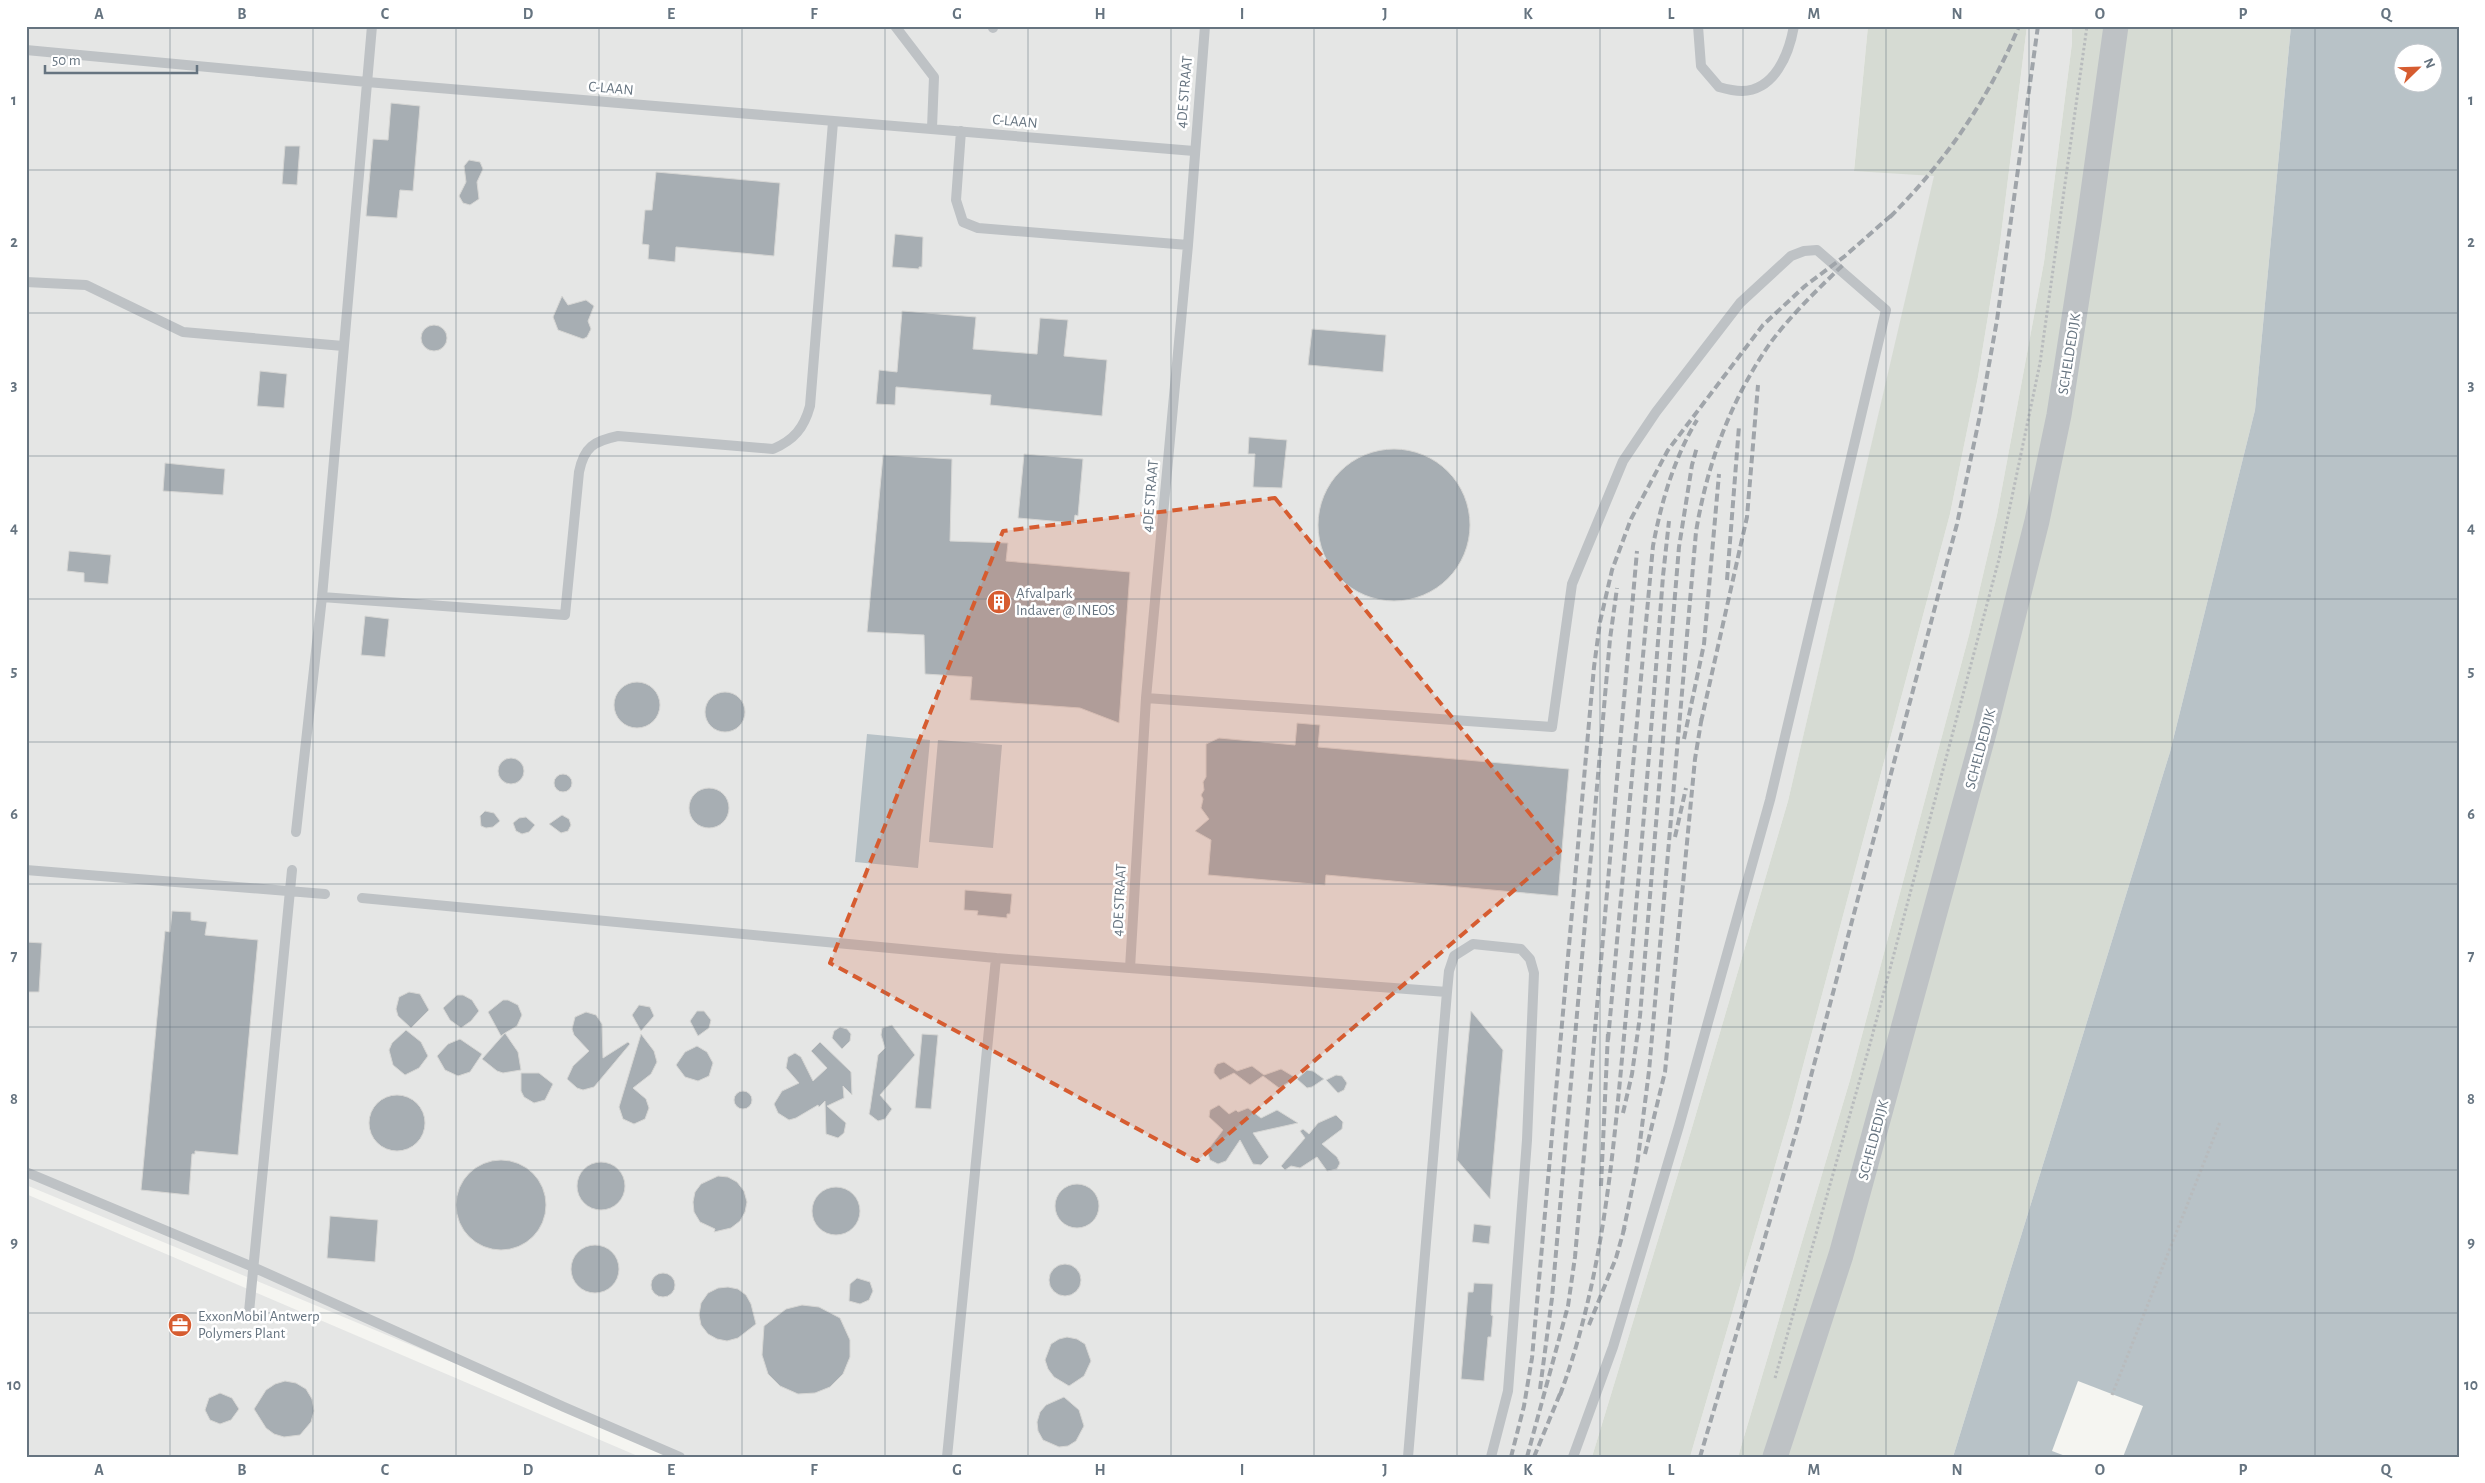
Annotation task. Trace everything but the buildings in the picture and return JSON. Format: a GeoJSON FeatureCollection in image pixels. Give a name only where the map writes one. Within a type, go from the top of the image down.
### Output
{"type":"FeatureCollection","features":[{"type":"Feature","properties":{"kind":"street","name":"SCHELDEDIJK"},"geometry":{"type":"LineString","coordinates":[[1775,1457],[1842,1255],[1984,733],[2037,521],[2066,376],[2116,26]]}},
{"type":"Feature","properties":{"kind":"lane"},"geometry":{"type":"LineString","coordinates":[[296,832],[322,597],[372,26]]}},
{"type":"Feature","properties":{"kind":"lane"},"geometry":{"type":"LineString","coordinates":[[895,26],[934,78],[932,128]]}},
{"type":"Feature","properties":{"kind":"lane","name":"4DE STRAAT"},"geometry":{"type":"LineString","coordinates":[[1130,968],[1146,698],[1188,245],[1205,26]]}},
{"type":"Feature","properties":{"kind":"lane"},"geometry":{"type":"LineString","coordinates":[[1706,26],[1698,31],[1701,66],[1719,88],[1742,91],[1759,87],[1778,72],[1791,40],[1794,26]]}},
{"type":"Feature","properties":{"kind":"lane","name":"C-LAAN"},"geometry":{"type":"LineString","coordinates":[[26,50],[367,82],[1194,151]]}},
{"type":"Feature","properties":{"kind":"lane"},"geometry":{"type":"LineString","coordinates":[[322,597],[565,615],[579,472],[582,457],[589,447],[603,439],[618,436],[774,449],[786,444],[797,434],[806,421],[810,406],[833,122]]}},
{"type":"Feature","properties":{"kind":"lane"},"geometry":{"type":"LineString","coordinates":[[961,131],[956,200],[963,222],[978,228],[1188,245]]}},
{"type":"Feature","properties":{"kind":"lane"},"geometry":{"type":"LineString","coordinates":[[1146,698],[1552,727],[1572,584],[1595,526],[1623,462],[1656,412],[1716,331],[1748,296],[1792,256],[1804,251],[1817,250],[1886,310],[1770,800],[1679,1126],[1635,1274],[1613,1347],[1573,1457]]}},
{"type":"Feature","properties":{"kind":"lane"},"geometry":{"type":"LineString","coordinates":[[26,282],[86,285],[183,332],[343,346]]}},
{"type":"Feature","properties":{"kind":"lane"},"geometry":{"type":"LineString","coordinates":[[26,870],[326,894]]}},
{"type":"Feature","properties":{"kind":"lane"},"geometry":{"type":"LineString","coordinates":[[249,1312],[292,870]]}},
{"type":"Feature","properties":{"kind":"lane"},"geometry":{"type":"LineString","coordinates":[[362,898],[996,958],[1447,992]]}},
{"type":"Feature","properties":{"kind":"lane"},"geometry":{"type":"LineString","coordinates":[[1408,1457],[1449,972],[1454,956],[1473,944],[1521,949],[1530,958],[1534,972],[1527,1140],[1508,1391],[1491,1457]]}},
{"type":"Feature","properties":{"kind":"lane"},"geometry":{"type":"LineString","coordinates":[[947,1457],[996,958]]}},
{"type":"Feature","properties":{"kind":"lane"},"geometry":{"type":"LineString","coordinates":[[26,1172],[252,1267],[680,1457]]}},
{"type":"Feature","properties":{"kind":"path"},"geometry":{"type":"LineString","coordinates":[[1789,1331],[1868,1053],[1999,559],[2040,363],[2086,26]]}},
{"type":"Feature","properties":{"kind":"path"},"geometry":{"type":"LineString","coordinates":[[2112,1394],[2220,1122]]}},
{"type":"Feature","properties":{"kind":"highlighted area"},"geometry":{"type":"Polygon","coordinates":[[[1275,498],[1560,851],[1197,1161],[830,963],[1003,531],[1275,498]]]}},
{"type":"Feature","properties":{"kind":"shaded area"},"geometry":{"type":"Polygon","coordinates":[[[26,26],[1868,26],[1854,170],[1935,175],[1788,801],[1691,1131],[1592,1457],[680,1457],[26,1185],[26,26]]]}},
{"type":"Feature","properties":{"kind":"shaded area"},"geometry":{"type":"Polygon","coordinates":[[[1868,26],[2027,26],[2000,243],[1978,377],[1950,514],[1791,1111],[1690,1457],[1592,1457],[1691,1131],[1788,801],[1934,176],[1854,171],[1868,26]]]}},
{"type":"Feature","properties":{"kind":"shaded area"},"geometry":{"type":"Polygon","coordinates":[[[2027,26],[2072,26],[2072,43],[2044,262],[1997,515],[1969,635],[1850,1080],[1738,1457],[1690,1457],[1791,1111],[1950,514],[1978,377],[2000,243],[2027,26]]]}},
{"type":"Feature","properties":{"kind":"shaded area"},"geometry":{"type":"Polygon","coordinates":[[[2072,26],[2291,26],[2255,410],[2170,752],[1953,1457],[1738,1457],[1850,1080],[1969,635],[1997,515],[2044,262],[2072,43],[2072,26]]]}},
{"type":"Feature","properties":{"kind":"shaded area"},"geometry":{"type":"Polygon","coordinates":[[[2291,26],[2459,26],[2459,1457],[1953,1457],[2170,752],[2255,410],[2291,26]]]}},
{"type":"Feature","properties":{"kind":"shaded area"},"geometry":{"type":"Polygon","coordinates":[[[867,734],[930,740],[918,868],[855,862],[867,734]]]}},
{"type":"Feature","properties":{"kind":"shaded area"},"geometry":{"type":"Polygon","coordinates":[[[938,740],[1002,745],[993,848],[929,842],[938,740]]]}},
{"type":"Feature","properties":{"kind":"shaded area","name":"ExxonMobil Antwerp Polymers Plant"},"geometry":{"type":"Polygon","coordinates":[[[26,1194],[640,1457],[26,1457],[26,1194]]]}},
{"type":"Feature","properties":{"kind":"pier"},"geometry":{"type":"Polygon","coordinates":[[[2078,1381],[2143,1406],[2123,1457],[2068,1457],[2052,1451],[2078,1381]]]}},
{"type":"Feature","properties":{"kind":"railway"},"geometry":{"type":"LineString","coordinates":[[1890,217],[1929,174],[1964,128],[1994,79],[2019,26]]}},
{"type":"Feature","properties":{"kind":"railway"},"geometry":{"type":"LineString","coordinates":[[1700,1457],[1797,1129],[1957,524],[1980,415],[1997,320],[2038,26]]}},
{"type":"Feature","properties":{"kind":"railway"},"geometry":{"type":"LineString","coordinates":[[1511,1457],[1524,1406],[1532,1358],[1594,667],[1600,622],[1612,570],[1631,519],[1668,450],[1763,325],[1805,286],[1845,256],[1894,213]]}},
{"type":"Feature","properties":{"kind":"railway"},"geometry":{"type":"LineString","coordinates":[[1623,1233],[1637,1166],[1649,1071],[1696,532],[1701,507],[1714,457],[1744,386],[1771,342],[1788,321],[1844,264]]}},
{"type":"Feature","properties":{"kind":"railway"},"geometry":{"type":"LineString","coordinates":[[1701,722],[1747,517],[1758,385]]}},
{"type":"Feature","properties":{"kind":"railway"},"geometry":{"type":"LineString","coordinates":[[1608,1040],[1653,546],[1669,481],[1697,420]]}},
{"type":"Feature","properties":{"kind":"railway"},"geometry":{"type":"LineString","coordinates":[[1727,580],[1739,426]]}},
{"type":"Feature","properties":{"kind":"railway"},"geometry":{"type":"LineString","coordinates":[[1623,1113],[1632,1074],[1640,1016],[1679,547],[1692,465],[1697,447]]}},
{"type":"Feature","properties":{"kind":"railway"},"geometry":{"type":"LineString","coordinates":[[1684,739],[1704,644],[1719,474]]}},
{"type":"Feature","properties":{"kind":"railway"},"geometry":{"type":"LineString","coordinates":[[1560,1395],[1588,1303],[1612,1160],[1669,521]]}},
{"type":"Feature","properties":{"kind":"railway"},"geometry":{"type":"LineString","coordinates":[[1527,1457],[1568,1306],[1575,1257],[1637,551]]}},
{"type":"Feature","properties":{"kind":"railway"},"geometry":{"type":"LineString","coordinates":[[1540,1389],[1552,1298],[1610,639],[1617,588]]}},
{"type":"Feature","properties":{"kind":"railway"},"geometry":{"type":"LineString","coordinates":[[1645,1154],[1665,1072],[1695,759],[1702,716]]}},
{"type":"Feature","properties":{"kind":"railway"},"geometry":{"type":"LineString","coordinates":[[1675,837],[1686,788]]}},
{"type":"Feature","properties":{"kind":"railway"},"geometry":{"type":"LineString","coordinates":[[1601,1186],[1608,1033]]}},
{"type":"Feature","properties":{"kind":"railway"},"geometry":{"type":"LineString","coordinates":[[1589,1325],[1616,1258],[1625,1226]]}},
{"type":"Feature","properties":{"kind":"railway"},"geometry":{"type":"LineString","coordinates":[[1534,1457],[1562,1389]]}},
{"type":"Feature","properties":{"kind":"place","name":"Afvalpark Indaver @ INEOS"},"geometry":{"type":"Point","coordinates":[999,602]}},
{"type":"Feature","properties":{"kind":"place","name":"ExxonMobil Antwerp Polymers Plant"},"geometry":{"type":"Point","coordinates":[180,1325]}}]}
